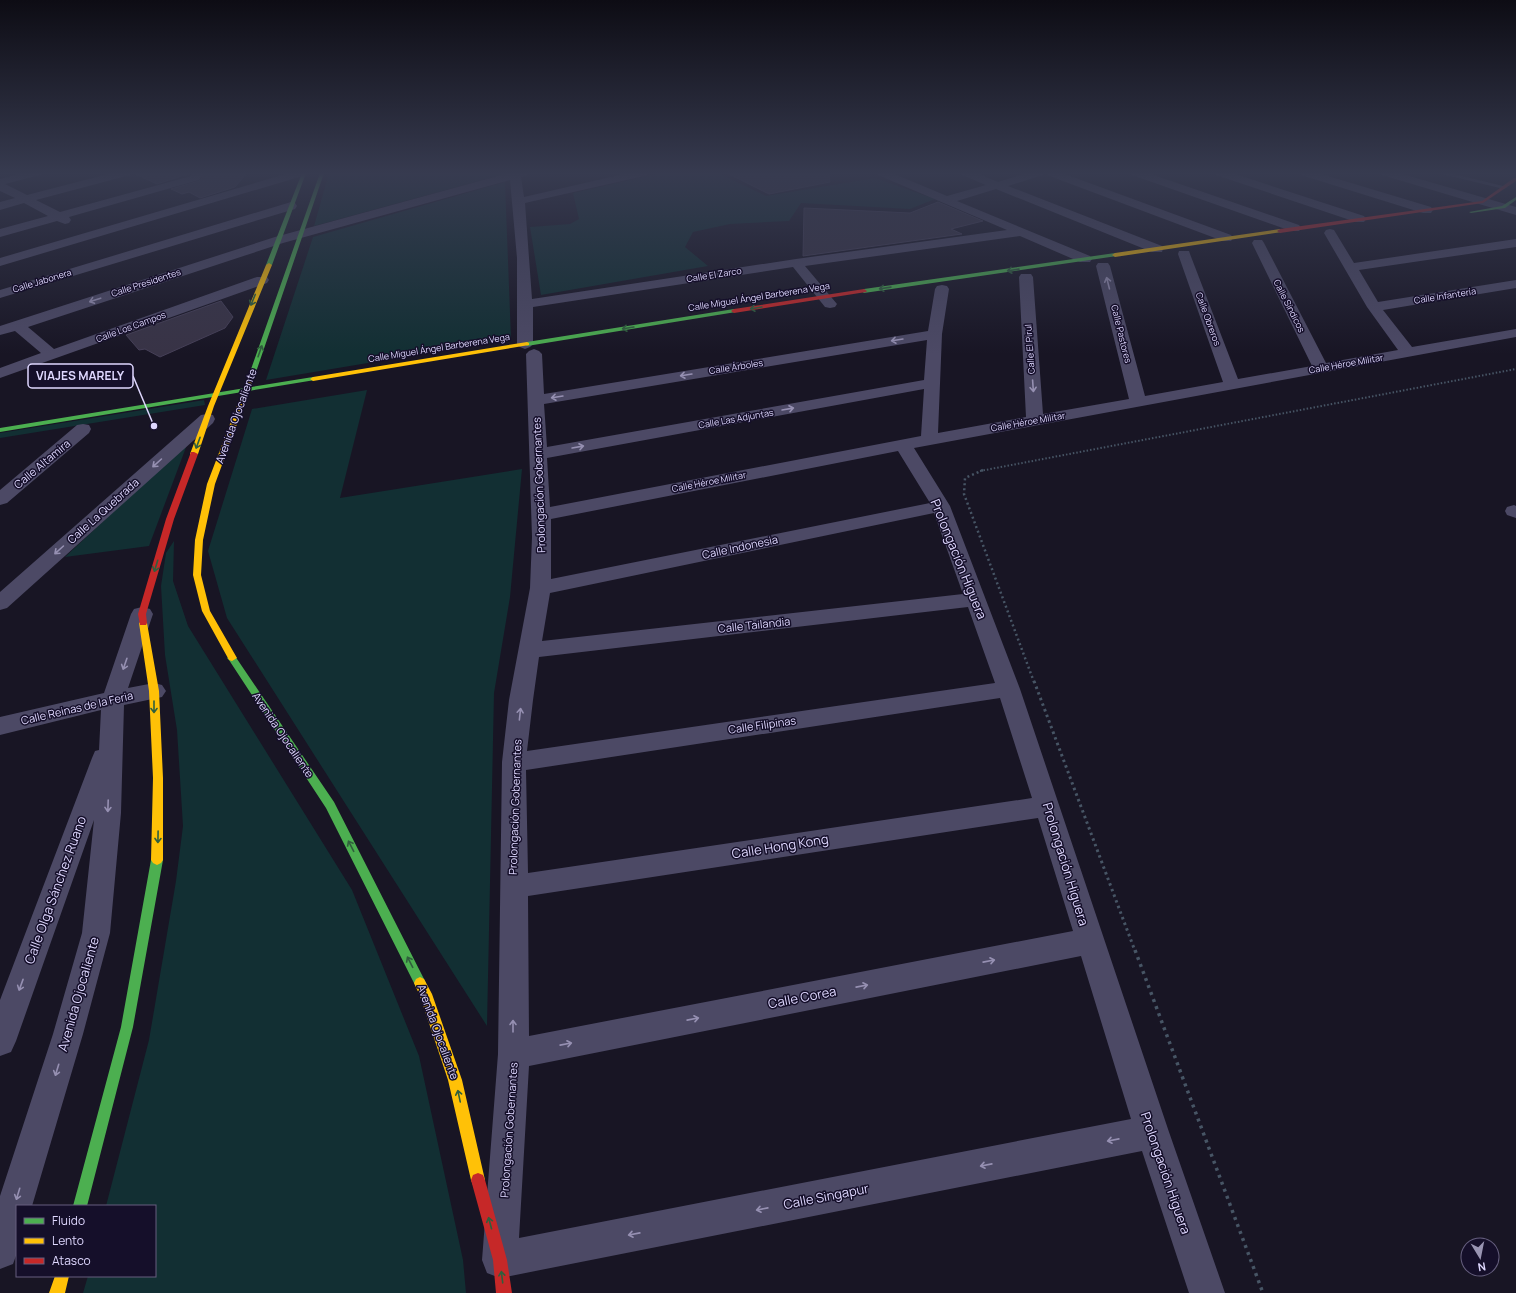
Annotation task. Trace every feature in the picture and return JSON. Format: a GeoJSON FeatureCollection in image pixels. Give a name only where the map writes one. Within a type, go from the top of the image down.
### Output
{"type":"FeatureCollection","features":[{"type":"Feature","properties":{"kind":"street"},"geometry":{"type":"LineString","coordinates":[[89,233],[137,263]]}},
{"type":"Feature","properties":{"kind":"street"},"geometry":{"type":"LineString","coordinates":[[0,262],[98,233]]}},
{"type":"Feature","properties":{"kind":"street","name":"Calle Jabonera"},"geometry":{"type":"LineString","coordinates":[[0,294],[200,233]]}},
{"type":"Feature","properties":{"kind":"street","name":"Avenida Ojocaliente"},"geometry":{"type":"LineString","coordinates":[[0,1251],[68,1034],[96,933],[108,813],[113,699],[142,614],[170,519],[207,411],[215,396],[281,233]]}},
{"type":"Feature","properties":{"kind":"street","name":"Prolongación Gobernantes"},"geometry":{"type":"LineString","coordinates":[[500,1260],[514,1054],[514,762],[521,700],[531,650],[540,588],[542,538],[536,400],[526,304],[522,233]]}},
{"type":"Feature","properties":{"kind":"street","name":"Calle El Zarco"},"geometry":{"type":"LineString","coordinates":[[526,304],[796,263],[1011,233]]}},
{"type":"Feature","properties":{"kind":"street"},"geometry":{"type":"LineString","coordinates":[[1024,233],[1085,259]]}},
{"type":"Feature","properties":{"kind":"street"},"geometry":{"type":"LineString","coordinates":[[1119,233],[1157,248]]}},
{"type":"Feature","properties":{"kind":"street"},"geometry":{"type":"LineString","coordinates":[[1214,233],[1227,238]]}},
{"type":"Feature","properties":{"kind":"street","name":"Calle Miguel Ángel Barberena Vega"},"geometry":{"type":"LineString","coordinates":[[0,430],[246,390],[531,352],[826,301],[1085,259],[1259,233]]}},
{"type":"Feature","properties":{"kind":"street","name":"Calle Miguel Ángel Barberena Vega"},"geometry":{"type":"LineString","coordinates":[[744,319],[826,301],[942,289],[1328,233]]}},
{"type":"Feature","properties":{"kind":"street"},"geometry":{"type":"LineString","coordinates":[[1330,233],[1352,267],[1374,307],[1408,353]]}},
{"type":"Feature","properties":{"kind":"street","name":"Avenida Ojocaliente"},"geometry":{"type":"LineString","coordinates":[[300,234],[246,390],[247,401],[211,484],[199,540],[197,575],[206,610],[239,670],[330,805],[426,994],[455,1080],[471,1154],[500,1260],[504,1293]]}},
{"type":"Feature","properties":{"kind":"street","name":"Calle Presidentes"},"geometry":{"type":"LineString","coordinates":[[0,331],[300,234]]}},
{"type":"Feature","properties":{"kind":"street","name":"Calle Síndicos"},"geometry":{"type":"LineString","coordinates":[[1258,243],[1321,368]]}},
{"type":"Feature","properties":{"kind":"street"},"geometry":{"type":"LineString","coordinates":[[1352,267],[1516,243]]}},
{"type":"Feature","properties":{"kind":"street","name":"Calle Obreros"},"geometry":{"type":"LineString","coordinates":[[1184,254],[1232,385]]}},
{"type":"Feature","properties":{"kind":"street"},"geometry":{"type":"LineString","coordinates":[[796,263],[826,301]]}},
{"type":"Feature","properties":{"kind":"street","name":"Calle Pastores"},"geometry":{"type":"LineString","coordinates":[[1103,266],[1138,402]]}},
{"type":"Feature","properties":{"kind":"street"},"geometry":{"type":"LineString","coordinates":[[150,270],[162,278]]}},
{"type":"Feature","properties":{"kind":"street","name":"Calle El Pirul"},"geometry":{"type":"LineString","coordinates":[[1033,276],[1035,420]]}},
{"type":"Feature","properties":{"kind":"street","name":"Calle Los Campos"},"geometry":{"type":"LineString","coordinates":[[0,374],[262,280]]}},
{"type":"Feature","properties":{"kind":"street","name":"Calle Infantería"},"geometry":{"type":"LineString","coordinates":[[1374,307],[1516,284]]}},
{"type":"Feature","properties":{"kind":"street"},"geometry":{"type":"LineString","coordinates":[[929,440],[935,334],[942,289]]}},
{"type":"Feature","properties":{"kind":"street"},"geometry":{"type":"LineString","coordinates":[[17,325],[52,355]]}},
{"type":"Feature","properties":{"kind":"street","name":"Calle Héroe Militar"},"geometry":{"type":"LineString","coordinates":[[540,515],[1035,420],[1516,333]]}},
{"type":"Feature","properties":{"kind":"street","name":"Calle Árboles"},"geometry":{"type":"LineString","coordinates":[[536,400],[935,334]]}},
{"type":"Feature","properties":{"kind":"street","name":"Calle Las Adjuntas"},"geometry":{"type":"LineString","coordinates":[[539,454],[933,384]]}},
{"type":"Feature","properties":{"kind":"street"},"geometry":{"type":"LineString","coordinates":[[207,411],[227,404],[247,401]]}},
{"type":"Feature","properties":{"kind":"street","name":"Calle La Quebrada"},"geometry":{"type":"LineString","coordinates":[[0,603],[207,411]]}},
{"type":"Feature","properties":{"kind":"street","name":"Calle Altamira"},"geometry":{"type":"LineString","coordinates":[[0,499],[81,429]]}},
{"type":"Feature","properties":{"kind":"street","name":"Prolongación Higuera"},"geometry":{"type":"LineString","coordinates":[[903,445],[940,506],[1009,688],[1152,1132],[1207,1293]]}},
{"type":"Feature","properties":{"kind":"street","name":"Calle Indonesia"},"geometry":{"type":"LineString","coordinates":[[540,588],[940,506]]}},
{"type":"Feature","properties":{"kind":"street","name":"Calle Tailandia"},"geometry":{"type":"LineString","coordinates":[[531,650],[976,599]]}},
{"type":"Feature","properties":{"kind":"street","name":"Avenida Ojocaliente"},"geometry":{"type":"LineString","coordinates":[[80,1205],[128,1027],[157,864],[158,778],[154,691],[142,614]]}},
{"type":"Feature","properties":{"kind":"street","name":"Calle Filipinas"},"geometry":{"type":"LineString","coordinates":[[514,762],[1009,688]]}},
{"type":"Feature","properties":{"kind":"street","name":"Calle Reinas de la Feria"},"geometry":{"type":"LineString","coordinates":[[0,726],[113,699],[154,691]]}},
{"type":"Feature","properties":{"kind":"street","name":"Calle Olga Sánchez Ruano"},"geometry":{"type":"LineString","coordinates":[[0,1041],[111,738]]}},
{"type":"Feature","properties":{"kind":"street","name":"Calle Hong Kong"},"geometry":{"type":"LineString","coordinates":[[513,887],[1048,806]]}},
{"type":"Feature","properties":{"kind":"street","name":"Calle Corea"},"geometry":{"type":"LineString","coordinates":[[514,1054],[1090,941]]}},
{"type":"Feature","properties":{"kind":"street","name":"Calle Singapur"},"geometry":{"type":"LineString","coordinates":[[500,1260],[1152,1132]]}},
{"type":"Feature","properties":{"kind":"street"},"geometry":{"type":"LineString","coordinates":[[57,1293],[62,1277]]}},
{"type":"Feature","properties":{"kind":"path"},"geometry":{"type":"LineString","coordinates":[[1263,1293],[964,494],[965,478],[982,470],[1516,369]]}},
{"type":"Feature","properties":{"kind":"green space"},"geometry":{"type":"Polygon","coordinates":[[[326,233],[507,233],[511,339],[266,380],[313,237],[326,233]]]}},
{"type":"Feature","properties":{"kind":"green space"},"geometry":{"type":"Polygon","coordinates":[[[531,233],[692,233],[685,247],[708,266],[541,295],[531,233]]]}},
{"type":"Feature","properties":{"kind":"green space"},"geometry":{"type":"Polygon","coordinates":[[[367,390],[340,498],[522,469],[510,597],[494,693],[487,1026],[227,618],[208,551],[252,409],[367,390]]]}},
{"type":"Feature","properties":{"kind":"green space"},"geometry":{"type":"Polygon","coordinates":[[[204,400],[205,405],[0,438],[0,433],[204,400]]]}},
{"type":"Feature","properties":{"kind":"green space"},"geometry":{"type":"Polygon","coordinates":[[[188,442],[149,546],[65,557],[188,442]]]}},
{"type":"Feature","properties":{"kind":"green space"},"geometry":{"type":"Polygon","coordinates":[[[174,541],[173,581],[188,626],[352,890],[419,1056],[463,1260],[466,1293],[83,1293],[88,1277],[156,1277],[156,1205],[106,1205],[149,1040],[176,881],[183,826],[177,730],[165,655],[161,586],[166,553],[174,541]]]}},
{"type":"Feature","properties":{"kind":"building"},"geometry":{"type":"Polygon","coordinates":[[[803,233],[962,234],[803,256],[803,233]]]}},
{"type":"Feature","properties":{"kind":"building"},"geometry":{"type":"Polygon","coordinates":[[[221,301],[233,317],[225,328],[160,357],[145,349],[139,350],[126,335],[221,301]]]}},
{"type":"Feature","properties":{"kind":"traffic: fast"},"geometry":{"type":"LineString","coordinates":[[269,265],[281,233]]}},
{"type":"Feature","properties":{"kind":"traffic: fast"},"geometry":{"type":"LineString","coordinates":[[253,372],[301,233]]}},
{"type":"Feature","properties":{"kind":"traffic: fast"},"geometry":{"type":"LineString","coordinates":[[864,291],[1115,255]]}},
{"type":"Feature","properties":{"kind":"traffic: fast"},"geometry":{"type":"LineString","coordinates":[[527,344],[734,311]]}},
{"type":"Feature","properties":{"kind":"traffic: fast"},"geometry":{"type":"LineString","coordinates":[[0,430],[313,379]]}},
{"type":"Feature","properties":{"kind":"traffic: fast"},"geometry":{"type":"LineString","coordinates":[[232,658],[330,805],[420,983]]}},
{"type":"Feature","properties":{"kind":"traffic: fast"},"geometry":{"type":"LineString","coordinates":[[80,1205],[127,1027],[157,860]]}},
{"type":"Feature","properties":{"kind":"traffic: slow"},"geometry":{"type":"LineString","coordinates":[[1115,255],[1264,233]]}},
{"type":"Feature","properties":{"kind":"traffic: slow"},"geometry":{"type":"LineString","coordinates":[[194,454],[211,406],[269,265]]}},
{"type":"Feature","properties":{"kind":"traffic: slow"},"geometry":{"type":"LineString","coordinates":[[313,379],[527,344]]}},
{"type":"Feature","properties":{"kind":"traffic: slow"},"geometry":{"type":"LineString","coordinates":[[232,658],[206,611],[197,575],[199,540],[211,484],[253,372]]}},
{"type":"Feature","properties":{"kind":"traffic: slow"},"geometry":{"type":"LineString","coordinates":[[143,623],[154,691],[158,778],[157,860]]}},
{"type":"Feature","properties":{"kind":"traffic: slow"},"geometry":{"type":"LineString","coordinates":[[420,983],[426,994],[455,1080],[478,1180]]}},
{"type":"Feature","properties":{"kind":"traffic: slow"},"geometry":{"type":"LineString","coordinates":[[57,1293],[62,1277]]}},
{"type":"Feature","properties":{"kind":"traffic: jam"},"geometry":{"type":"LineString","coordinates":[[734,311],[864,291]]}},
{"type":"Feature","properties":{"kind":"traffic: jam"},"geometry":{"type":"LineString","coordinates":[[143,623],[142,614],[170,519],[194,454]]}},
{"type":"Feature","properties":{"kind":"traffic: jam"},"geometry":{"type":"LineString","coordinates":[[478,1180],[500,1260],[504,1293]]}},
{"type":"Feature","properties":{"kind":"place","name":"VIAJES MARELY"},"geometry":{"type":"Point","coordinates":[154,426]}}]}
